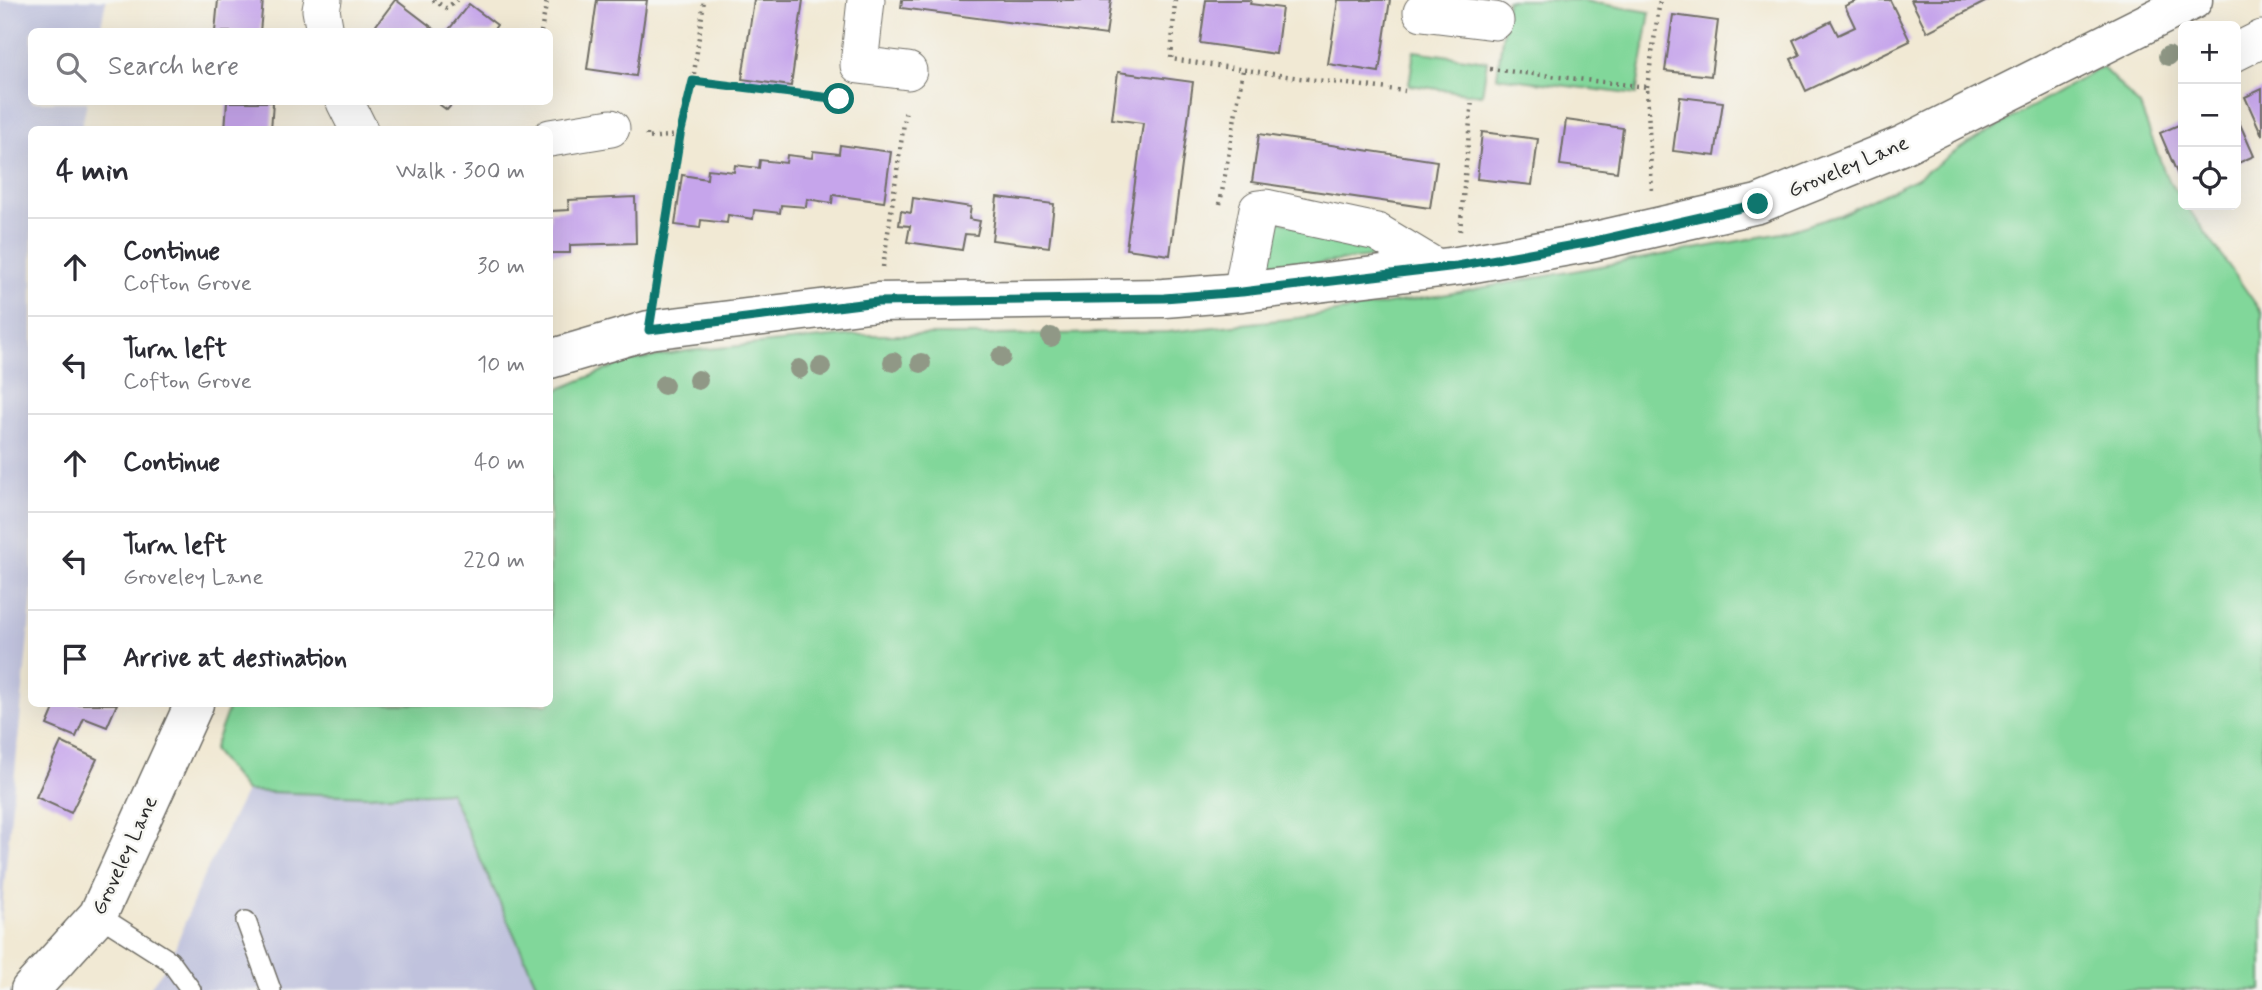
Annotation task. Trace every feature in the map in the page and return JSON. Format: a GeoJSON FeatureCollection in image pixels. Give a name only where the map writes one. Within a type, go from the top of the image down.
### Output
{"type":"FeatureCollection","features":[{"type":"Feature","properties":{"kind":"main road","name":"Groveley Lane"},"geometry":{"type":"LineString","coordinates":[[553,358],[649,330],[877,302],[1164,298],[1242,292],[1447,267],[1591,242],[1758,204],[1903,145],[2193,0]]}},
{"type":"Feature","properties":{"kind":"main road","name":"Groveley Lane"},"geometry":{"type":"LineString","coordinates":[[30,990],[98,915],[193,707]]}},
{"type":"Feature","properties":{"kind":"street"},"geometry":{"type":"LineString","coordinates":[[323,0],[321,10],[324,28]]}},
{"type":"Feature","properties":{"kind":"street"},"geometry":{"type":"LineString","coordinates":[[866,0],[859,65],[908,71]]}},
{"type":"Feature","properties":{"kind":"street"},"geometry":{"type":"LineString","coordinates":[[1438,9],[1495,21]]}},
{"type":"Feature","properties":{"kind":"street"},"geometry":{"type":"LineString","coordinates":[[2241,50],[2262,39]]}},
{"type":"Feature","properties":{"kind":"street"},"geometry":{"type":"LineString","coordinates":[[346,105],[357,126]]}},
{"type":"Feature","properties":{"kind":"street"},"geometry":{"type":"LineString","coordinates":[[553,138],[611,128]]}},
{"type":"Feature","properties":{"kind":"street"},"geometry":{"type":"LineString","coordinates":[[1242,292],[1258,209],[1266,208],[1377,232],[1447,267]]}},
{"type":"Feature","properties":{"kind":"lane"},"geometry":{"type":"LineString","coordinates":[[98,915],[170,961],[191,990]]}},
{"type":"Feature","properties":{"kind":"lane"},"geometry":{"type":"LineString","coordinates":[[246,920],[271,990]]}},
{"type":"Feature","properties":{"kind":"path"},"geometry":{"type":"LineString","coordinates":[[433,0],[446,8],[457,0]]}},
{"type":"Feature","properties":{"kind":"path"},"geometry":{"type":"LineString","coordinates":[[542,28],[548,0]]}},
{"type":"Feature","properties":{"kind":"path"},"geometry":{"type":"LineString","coordinates":[[649,330],[680,135],[693,81],[704,0]]}},
{"type":"Feature","properties":{"kind":"path"},"geometry":{"type":"LineString","coordinates":[[1175,0],[1171,59],[1405,91]]}},
{"type":"Feature","properties":{"kind":"path"},"geometry":{"type":"LineString","coordinates":[[1652,193],[1647,87],[1660,0]]}},
{"type":"Feature","properties":{"kind":"path"},"geometry":{"type":"LineString","coordinates":[[1490,69],[1647,87]]}},
{"type":"Feature","properties":{"kind":"path"},"geometry":{"type":"LineString","coordinates":[[1219,214],[1243,70]]}},
{"type":"Feature","properties":{"kind":"path"},"geometry":{"type":"LineString","coordinates":[[693,81],[839,99]]}},
{"type":"Feature","properties":{"kind":"path"},"geometry":{"type":"LineString","coordinates":[[1447,267],[1472,99]]}},
{"type":"Feature","properties":{"kind":"path"},"geometry":{"type":"LineString","coordinates":[[877,302],[891,224],[906,109]]}},
{"type":"Feature","properties":{"kind":"path"},"geometry":{"type":"LineString","coordinates":[[648,138],[680,135]]}},
{"type":"Feature","properties":{"kind":"shaded area"},"geometry":{"type":"Polygon","coordinates":[[[0,0],[106,0],[101,28],[28,28],[28,105],[86,105],[82,126],[28,126],[28,638],[0,928],[0,0]]]}},
{"type":"Feature","properties":{"kind":"shaded area"},"geometry":{"type":"Polygon","coordinates":[[[246,791],[366,796],[450,792],[539,990],[148,990],[170,961],[199,886],[246,791]]]}},
{"type":"Feature","properties":{"kind":"green space"},"geometry":{"type":"Polygon","coordinates":[[[1507,0],[1578,0],[1650,12],[1636,95],[1497,77],[1507,0]]]}},
{"type":"Feature","properties":{"kind":"green space"},"geometry":{"type":"Polygon","coordinates":[[[1414,51],[1487,61],[1482,95],[1409,85],[1414,51]]]}},
{"type":"Feature","properties":{"kind":"green space"},"geometry":{"type":"Polygon","coordinates":[[[2102,67],[2140,106],[2166,176],[2178,194],[2178,210],[2190,210],[2262,313],[2262,990],[539,990],[450,792],[366,796],[246,791],[213,750],[229,707],[553,707],[553,392],[625,362],[687,351],[853,335],[1168,332],[1298,318],[1437,296],[1782,233],[1840,215],[1916,179],[1965,145],[2102,67]]]}},
{"type":"Feature","properties":{"kind":"green space"},"geometry":{"type":"Polygon","coordinates":[[[1269,217],[1389,255],[1261,270],[1269,217]]]}},
{"type":"Feature","properties":{"kind":"building"},"geometry":{"type":"Polygon","coordinates":[[[218,0],[263,0],[260,28],[215,28],[218,0]]]}},
{"type":"Feature","properties":{"kind":"building"},"geometry":{"type":"Polygon","coordinates":[[[396,0],[433,28],[374,28],[396,0]]]}},
{"type":"Feature","properties":{"kind":"building"},"geometry":{"type":"Polygon","coordinates":[[[597,0],[647,0],[636,76],[587,69],[597,0]]]}},
{"type":"Feature","properties":{"kind":"building"},"geometry":{"type":"Polygon","coordinates":[[[754,0],[803,0],[791,86],[742,79],[754,0]]]}},
{"type":"Feature","properties":{"kind":"building"},"geometry":{"type":"Polygon","coordinates":[[[902,0],[1111,0],[1106,35],[901,8],[902,0]]]}},
{"type":"Feature","properties":{"kind":"building"},"geometry":{"type":"Polygon","coordinates":[[[1206,0],[1251,0],[1250,4],[1282,8],[1276,54],[1200,43],[1206,0]]]}},
{"type":"Feature","properties":{"kind":"building"},"geometry":{"type":"Polygon","coordinates":[[[1338,0],[1390,0],[1379,72],[1328,64],[1338,0]]]}},
{"type":"Feature","properties":{"kind":"building"},"geometry":{"type":"Polygon","coordinates":[[[1858,0],[1890,0],[1910,41],[1806,91],[1791,59],[1800,55],[1793,40],[1831,21],[1838,35],[1855,27],[1845,6],[1858,0]]]}},
{"type":"Feature","properties":{"kind":"building"},"geometry":{"type":"Polygon","coordinates":[[[1911,0],[1989,0],[1927,32],[1911,0]]]}},
{"type":"Feature","properties":{"kind":"building"},"geometry":{"type":"Polygon","coordinates":[[[469,4],[497,25],[495,28],[450,28],[469,4]]]}},
{"type":"Feature","properties":{"kind":"building"},"geometry":{"type":"Polygon","coordinates":[[[1673,15],[1718,21],[1711,76],[1665,71],[1673,15]]]}},
{"type":"Feature","properties":{"kind":"building"},"geometry":{"type":"Polygon","coordinates":[[[1118,72],[1193,82],[1170,255],[1126,249],[1143,123],[1112,119],[1118,72]]]}},
{"type":"Feature","properties":{"kind":"building"},"geometry":{"type":"Polygon","coordinates":[[[2262,89],[2262,135],[2245,97],[2262,89]]]}},
{"type":"Feature","properties":{"kind":"building"},"geometry":{"type":"Polygon","coordinates":[[[1680,97],[1723,102],[1715,156],[1673,151],[1680,97]]]}},
{"type":"Feature","properties":{"kind":"building"},"geometry":{"type":"Polygon","coordinates":[[[227,105],[273,105],[271,126],[225,126],[227,105]]]}},
{"type":"Feature","properties":{"kind":"building"},"geometry":{"type":"Polygon","coordinates":[[[1566,120],[1623,128],[1617,172],[1560,165],[1566,120]]]}},
{"type":"Feature","properties":{"kind":"building"},"geometry":{"type":"Polygon","coordinates":[[[2178,125],[2178,175],[2160,133],[2178,125]]]}},
{"type":"Feature","properties":{"kind":"building"},"geometry":{"type":"Polygon","coordinates":[[[2241,126],[2254,156],[2241,162],[2241,126]]]}},
{"type":"Feature","properties":{"kind":"building"},"geometry":{"type":"Polygon","coordinates":[[[1482,132],[1538,139],[1532,185],[1477,179],[1482,132]]]}},
{"type":"Feature","properties":{"kind":"building"},"geometry":{"type":"Polygon","coordinates":[[[1259,134],[1437,161],[1430,208],[1252,182],[1259,134]]]}},
{"type":"Feature","properties":{"kind":"building"},"geometry":{"type":"Polygon","coordinates":[[[840,145],[891,152],[884,202],[833,195],[832,203],[807,199],[806,207],[781,205],[780,213],[754,210],[753,219],[728,215],[727,223],[701,220],[700,228],[675,225],[682,175],[707,179],[708,169],[734,172],[735,165],[759,168],[760,160],[786,163],[787,155],[812,158],[813,151],[839,154],[840,145]]]}},
{"type":"Feature","properties":{"kind":"building"},"geometry":{"type":"Polygon","coordinates":[[[635,197],[636,243],[570,245],[570,253],[553,253],[553,211],[569,210],[568,200],[635,197]]]}},
{"type":"Feature","properties":{"kind":"building"},"geometry":{"type":"Polygon","coordinates":[[[997,197],[1054,204],[1049,247],[992,240],[997,197]]]}},
{"type":"Feature","properties":{"kind":"building"},"geometry":{"type":"Polygon","coordinates":[[[913,198],[971,207],[969,219],[980,221],[977,235],[965,234],[962,250],[907,242],[910,226],[899,225],[901,211],[911,213],[913,198]]]}},
{"type":"Feature","properties":{"kind":"building"},"geometry":{"type":"Polygon","coordinates":[[[55,707],[116,707],[107,727],[84,718],[76,737],[47,725],[55,707]]]}},
{"type":"Feature","properties":{"kind":"building"},"geometry":{"type":"Polygon","coordinates":[[[61,742],[97,759],[71,813],[36,797],[61,742]]]}},
{"type":"Feature","properties":{"kind":"route"},"geometry":{"type":"LineString","coordinates":[[839,99],[693,81],[680,135],[649,330],[877,302],[1164,298],[1242,292],[1457,266],[1591,242],[1758,204]]}}]}
